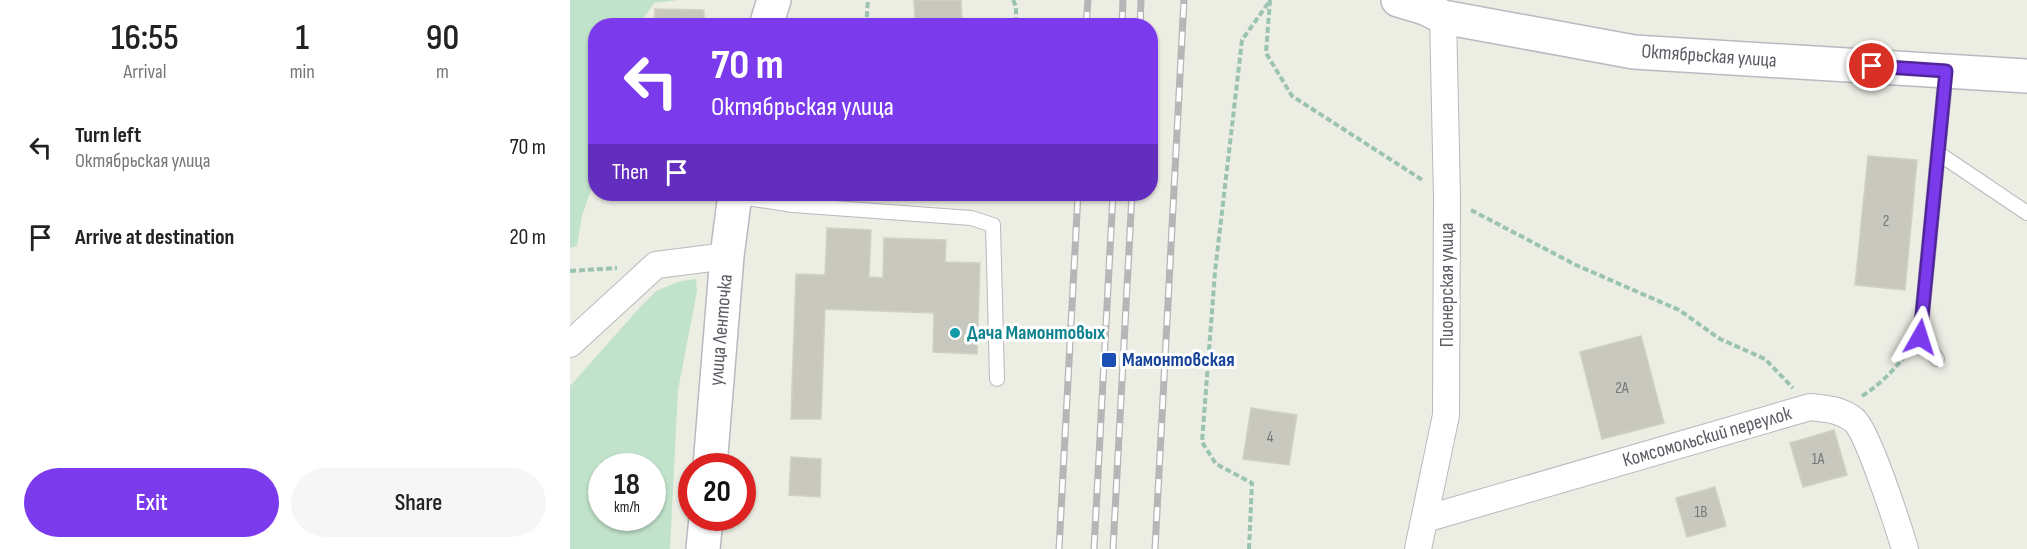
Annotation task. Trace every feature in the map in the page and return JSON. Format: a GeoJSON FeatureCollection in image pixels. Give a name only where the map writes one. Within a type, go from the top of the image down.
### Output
{"type":"FeatureCollection","features":[{"type":"Feature","properties":{"kind":"street"},"geometry":{"type":"LineString","coordinates":[[768,18],[774,0]]}},
{"type":"Feature","properties":{"kind":"street","name":"Октябрьская улица"},"geometry":{"type":"LineString","coordinates":[[1398,0],[1425,8],[1443,17],[1634,52],[2027,76]]}},
{"type":"Feature","properties":{"kind":"street","name":"Пионерская улица"},"geometry":{"type":"LineString","coordinates":[[1418,549],[1446,415],[1447,196],[1443,17]]}},
{"type":"Feature","properties":{"kind":"street","name":"улица Ленточка"},"geometry":{"type":"LineString","coordinates":[[711,453],[727,256],[734,201]]}},
{"type":"Feature","properties":{"kind":"street"},"geometry":{"type":"LineString","coordinates":[[570,344],[656,265],[727,256]]}},
{"type":"Feature","properties":{"kind":"street","name":"Комсомольский переулок"},"geometry":{"type":"LineString","coordinates":[[1425,519],[1810,407],[1839,410],[1846,415]]}},
{"type":"Feature","properties":{"kind":"street"},"geometry":{"type":"LineString","coordinates":[[1846,415],[1856,421],[1871,453],[1905,549]]}},
{"type":"Feature","properties":{"kind":"street"},"geometry":{"type":"LineString","coordinates":[[703,549],[705,531]]}},
{"type":"Feature","properties":{"kind":"lane"},"geometry":{"type":"LineString","coordinates":[[1937,359],[1920,337],[1946,71]]}},
{"type":"Feature","properties":{"kind":"lane"},"geometry":{"type":"LineString","coordinates":[[1938,153],[2027,213]]}},
{"type":"Feature","properties":{"kind":"lane"},"geometry":{"type":"LineString","coordinates":[[770,201],[793,205],[970,218],[993,225],[997,379]]}},
{"type":"Feature","properties":{"kind":"path"},"geometry":{"type":"LineString","coordinates":[[867,18],[868,0]]}},
{"type":"Feature","properties":{"kind":"path"},"geometry":{"type":"LineString","coordinates":[[1013,0],[1016,6],[1016,18]]}},
{"type":"Feature","properties":{"kind":"path"},"geometry":{"type":"LineString","coordinates":[[1270,1],[1266,53],[1292,96],[1447,196],[1576,265],[1679,310],[1719,339],[1765,359],[1810,407]]}},
{"type":"Feature","properties":{"kind":"path"},"geometry":{"type":"LineString","coordinates":[[1249,549],[1252,483],[1216,464],[1202,442],[1215,272],[1242,40],[1270,1]]}},
{"type":"Feature","properties":{"kind":"path"},"geometry":{"type":"LineString","coordinates":[[1846,415],[1857,399],[1892,374],[1920,337]]}},
{"type":"Feature","properties":{"kind":"green space"},"geometry":{"type":"Polygon","coordinates":[[[570,0],[679,0],[654,3],[644,18],[588,18],[588,199],[582,216],[577,246],[570,248],[570,0]]]}},
{"type":"Feature","properties":{"kind":"green space"},"geometry":{"type":"Polygon","coordinates":[[[696,279],[697,291],[678,390],[670,549],[570,549],[570,386],[656,291],[681,281],[696,279]]]}},
{"type":"Feature","properties":{"kind":"building"},"geometry":{"type":"Polygon","coordinates":[[[914,0],[961,0],[962,18],[915,18],[914,0]]]}},
{"type":"Feature","properties":{"kind":"building"},"geometry":{"type":"Polygon","coordinates":[[[655,9],[704,10],[704,18],[654,18],[655,9]]]}},
{"type":"Feature","properties":{"kind":"building"},"geometry":{"type":"Polygon","coordinates":[[[1868,156],[1917,160],[1905,290],[1855,285],[1868,156]]]}},
{"type":"Feature","properties":{"kind":"building","name":"Дача Мамонтовых"},"geometry":{"type":"Polygon","coordinates":[[[827,228],[871,230],[869,277],[883,278],[884,238],[946,240],[945,262],[980,263],[977,354],[933,352],[934,313],[825,309],[821,419],[791,419],[796,274],[825,275],[827,228]]]}},
{"type":"Feature","properties":{"kind":"building"},"geometry":{"type":"Polygon","coordinates":[[[1641,336],[1664,423],[1602,439],[1580,352],[1641,336]]]}},
{"type":"Feature","properties":{"kind":"building"},"geometry":{"type":"Polygon","coordinates":[[[1251,408],[1297,415],[1289,465],[1243,459],[1251,408]]]}},
{"type":"Feature","properties":{"kind":"building"},"geometry":{"type":"Polygon","coordinates":[[[1834,430],[1847,475],[1803,487],[1790,443],[1834,430]]]}},
{"type":"Feature","properties":{"kind":"building"},"geometry":{"type":"Polygon","coordinates":[[[791,457],[821,459],[820,497],[789,495],[791,457]]]}},
{"type":"Feature","properties":{"kind":"building"},"geometry":{"type":"Polygon","coordinates":[[[1715,487],[1726,526],[1687,537],[1676,498],[1715,487]]]}},
{"type":"Feature","properties":{"kind":"railway"},"geometry":{"type":"LineString","coordinates":[[1087,18],[1088,0]]}},
{"type":"Feature","properties":{"kind":"railway"},"geometry":{"type":"LineString","coordinates":[[1122,18],[1123,0]]}},
{"type":"Feature","properties":{"kind":"railway"},"geometry":{"type":"LineString","coordinates":[[1140,18],[1141,0]]}},
{"type":"Feature","properties":{"kind":"railway"},"geometry":{"type":"LineString","coordinates":[[1155,549],[1184,0]]}},
{"type":"Feature","properties":{"kind":"railway"},"geometry":{"type":"LineString","coordinates":[[1059,549],[1078,201]]}},
{"type":"Feature","properties":{"kind":"railway"},"geometry":{"type":"LineString","coordinates":[[1094,549],[1113,201]]}},
{"type":"Feature","properties":{"kind":"railway"},"geometry":{"type":"LineString","coordinates":[[1113,549],[1132,201]]}},
{"type":"Feature","properties":{"kind":"place","name":"Дача Мамонтовых"},"geometry":{"type":"Point","coordinates":[955,333]}},
{"type":"Feature","properties":{"kind":"place","name":"Мамонтовская"},"geometry":{"type":"Point","coordinates":[1109,360]}},
{"type":"Feature","properties":{"kind":"route"},"geometry":{"type":"LineString","coordinates":[[1872,66],[1946,71],[1920,337]]}}]}
